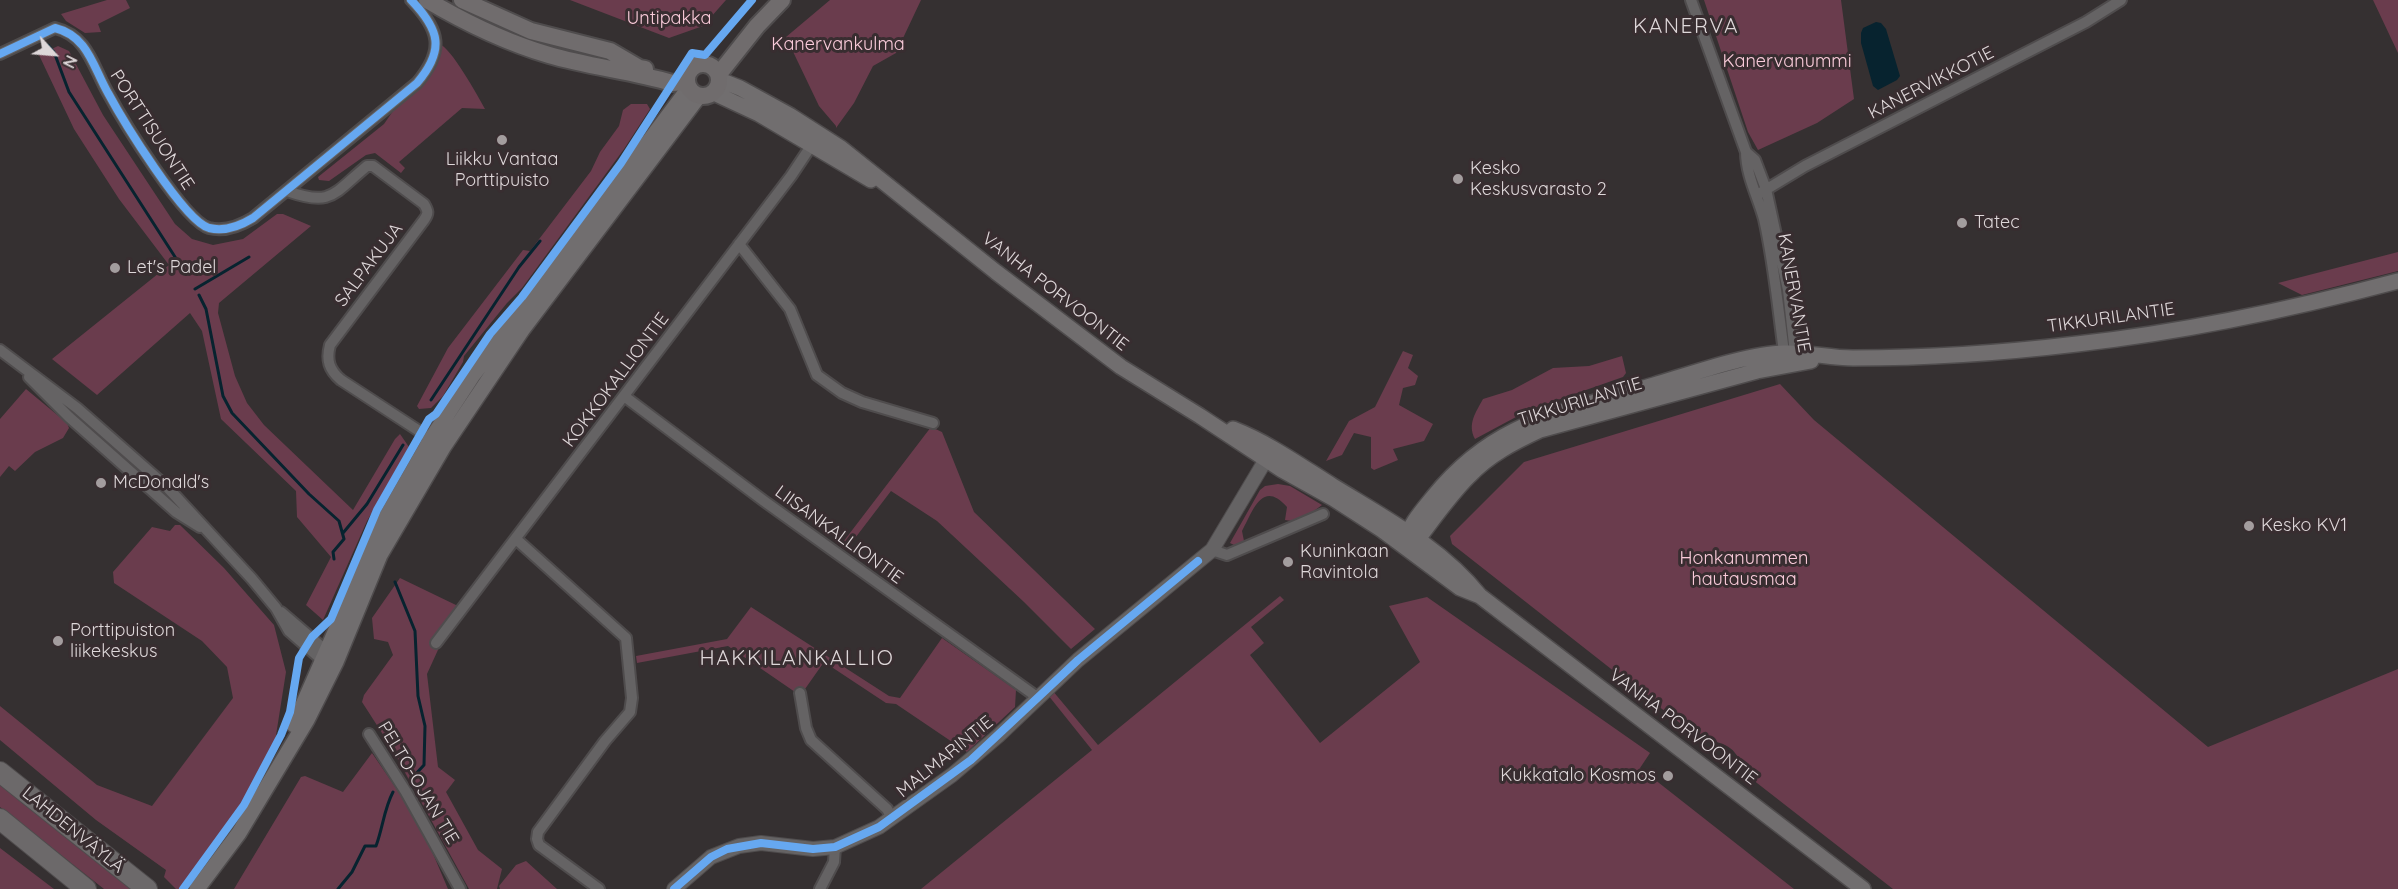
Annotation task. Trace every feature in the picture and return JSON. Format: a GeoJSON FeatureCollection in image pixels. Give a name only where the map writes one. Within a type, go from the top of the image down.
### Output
{"type":"FeatureCollection","features":[{"type":"Feature","properties":{"kind":"highway","name":"LAHDENVÄYLÄ"},"geometry":{"type":"LineString","coordinates":[[5,774],[147,889]]}},
{"type":"Feature","properties":{"kind":"highway","name":"LAHDENVÄYLÄ"},"geometry":{"type":"LineString","coordinates":[[0,819],[86,889]]}},
{"type":"Feature","properties":{"kind":"highway"},"geometry":{"type":"LineString","coordinates":[[0,835],[19,850],[67,874]]}},
{"type":"Feature","properties":{"kind":"main road","name":"VANHA PORVOONTIE"},"geometry":{"type":"LineString","coordinates":[[427,0],[492,35],[550,55],[672,83],[703,82]]}},
{"type":"Feature","properties":{"kind":"main road","name":"VANHA PORVOONTIE"},"geometry":{"type":"LineString","coordinates":[[462,0],[531,31],[610,51],[639,68],[703,82],[759,114],[816,139],[864,165],[893,191],[1121,367],[1200,416],[1269,454],[1334,499],[1410,539],[1423,562],[1460,588],[1480,596],[1863,889]]}},
{"type":"Feature","properties":{"kind":"main road"},"geometry":{"type":"LineString","coordinates":[[703,82],[716,58],[769,0]]}},
{"type":"Feature","properties":{"kind":"main road"},"geometry":{"type":"LineString","coordinates":[[197,889],[239,833],[307,720],[328,657],[473,375],[703,82],[782,0]]}},
{"type":"Feature","properties":{"kind":"main road","name":"TIKKURILANTIE"},"geometry":{"type":"LineString","coordinates":[[1410,539],[1468,477],[1497,453],[1533,434],[1790,356],[1811,353],[1826,357],[1930,358],[2082,344],[2252,315],[2398,281]]}},
{"type":"Feature","properties":{"kind":"street"},"geometry":{"type":"LineString","coordinates":[[287,191],[426,73],[435,53],[433,26],[411,0]]}},
{"type":"Feature","properties":{"kind":"street","name":"KANERVANTIE"},"geometry":{"type":"LineString","coordinates":[[1691,0],[1746,152],[1746,162],[1762,192],[1788,290],[1790,356]]}},
{"type":"Feature","properties":{"kind":"street","name":"KANERVIKKOTIE"},"geometry":{"type":"LineString","coordinates":[[1762,192],[1805,166],[2086,22],[2121,0]]}},
{"type":"Feature","properties":{"kind":"street","name":"PORTTISUONTIE"},"geometry":{"type":"LineString","coordinates":[[0,54],[55,28],[74,34],[83,44],[108,93],[153,164],[181,203],[204,226],[224,229],[240,226],[287,191]]}},
{"type":"Feature","properties":{"kind":"street","name":"KOKKOKALLIONTIE"},"geometry":{"type":"LineString","coordinates":[[436,644],[795,171],[816,139]]}},
{"type":"Feature","properties":{"kind":"street","name":"SALPAKUJA"},"geometry":{"type":"LineString","coordinates":[[287,191],[309,199],[321,200],[332,195],[367,166],[373,166],[424,204],[428,210],[428,215],[330,345],[327,356],[329,367],[341,380],[437,443]]}},
{"type":"Feature","properties":{"kind":"street"},"geometry":{"type":"LineString","coordinates":[[739,244],[790,309],[817,375],[842,393],[862,402],[933,423]]}},
{"type":"Feature","properties":{"kind":"street"},"geometry":{"type":"LineString","coordinates":[[0,350],[77,408],[140,461],[184,504],[276,608],[289,631],[328,657]]}},
{"type":"Feature","properties":{"kind":"street","name":"LIISANKALLIONTIE"},"geometry":{"type":"LineString","coordinates":[[624,396],[780,513],[1037,697]]}},
{"type":"Feature","properties":{"kind":"street","name":"MALMARINTIE"},"geometry":{"type":"LineString","coordinates":[[674,889],[711,857],[739,846],[761,843],[813,849],[835,848],[860,837],[892,818],[971,760],[1107,635],[1212,550],[1269,454]]}},
{"type":"Feature","properties":{"kind":"street"},"geometry":{"type":"LineString","coordinates":[[1212,550],[1227,555],[1323,514]]}},
{"type":"Feature","properties":{"kind":"street"},"geometry":{"type":"LineString","coordinates":[[516,539],[626,638],[632,698],[630,712],[605,741],[538,832],[537,839],[539,845],[599,889]]}},
{"type":"Feature","properties":{"kind":"street"},"geometry":{"type":"LineString","coordinates":[[800,693],[806,728],[811,740],[887,808],[892,818]]}},
{"type":"Feature","properties":{"kind":"street","name":"PELTO-OJAN TIE"},"geometry":{"type":"LineString","coordinates":[[369,734],[406,792],[459,889]]}},
{"type":"Feature","properties":{"kind":"street"},"geometry":{"type":"LineString","coordinates":[[820,889],[834,862],[835,848]]}},
{"type":"Feature","properties":{"kind":"green space"},"geometry":{"type":"Polygon","coordinates":[[[107,0],[126,0],[130,8],[98,24],[101,32],[85,33],[66,21],[61,14],[107,0]]]}},
{"type":"Feature","properties":{"kind":"green space","name":"Untipakka"},"geometry":{"type":"Polygon","coordinates":[[[570,0],[726,0],[703,26],[669,38],[570,0]]]}},
{"type":"Feature","properties":{"kind":"green space","name":"Kanervankulma"},"geometry":{"type":"Polygon","coordinates":[[[830,0],[921,0],[896,53],[873,66],[854,103],[836,128],[819,106],[786,37],[830,0]]]}},
{"type":"Feature","properties":{"kind":"green space","name":"Kanervanummi"},"geometry":{"type":"Polygon","coordinates":[[[1704,0],[1841,0],[1854,99],[1817,123],[1758,150],[1748,132],[1704,0]]]}},
{"type":"Feature","properties":{"kind":"green space"},"geometry":{"type":"Polygon","coordinates":[[[2373,0],[2398,0],[2398,53],[2373,0]]]}},
{"type":"Feature","properties":{"kind":"green space"},"geometry":{"type":"Polygon","coordinates":[[[439,44],[457,62],[485,109],[462,108],[399,162],[405,168],[401,173],[375,153],[366,155],[329,181],[319,180],[318,177],[384,124],[439,44]]]}},
{"type":"Feature","properties":{"kind":"green space"},"geometry":{"type":"Polygon","coordinates":[[[58,46],[69,51],[103,115],[175,224],[192,239],[213,245],[243,239],[277,214],[283,214],[311,226],[219,303],[218,313],[235,376],[247,403],[264,425],[353,510],[400,434],[409,447],[367,521],[323,620],[306,605],[331,557],[297,517],[296,491],[221,419],[202,331],[190,313],[97,395],[52,359],[169,265],[119,199],[74,129],[39,55],[58,46]]]}},
{"type":"Feature","properties":{"kind":"green space"},"geometry":{"type":"Polygon","coordinates":[[[631,104],[647,104],[650,109],[624,149],[522,288],[464,356],[463,362],[443,396],[431,408],[419,409],[417,406],[448,348],[523,250],[530,251],[591,171],[600,152],[619,126],[623,110],[631,104]]]}},
{"type":"Feature","properties":{"kind":"green space"},"geometry":{"type":"Polygon","coordinates":[[[2398,252],[2398,271],[2302,295],[2278,283],[2398,252]]]}},
{"type":"Feature","properties":{"kind":"green space"},"geometry":{"type":"Polygon","coordinates":[[[1403,351],[1413,355],[1408,368],[1418,376],[1415,385],[1403,388],[1399,405],[1433,424],[1424,441],[1393,449],[1398,460],[1374,470],[1371,468],[1371,437],[1354,433],[1342,455],[1326,461],[1349,421],[1375,407],[1403,351]]]}},
{"type":"Feature","properties":{"kind":"green space"},"geometry":{"type":"Polygon","coordinates":[[[1622,356],[1626,373],[1623,377],[1529,410],[1475,439],[1472,423],[1483,399],[1512,390],[1553,368],[1589,366],[1622,356]]]}},
{"type":"Feature","properties":{"kind":"green space","name":"Honkanummen hautausmaa"},"geometry":{"type":"Polygon","coordinates":[[[1780,384],[1814,420],[2208,747],[2398,669],[2398,889],[1893,889],[1748,776],[1731,748],[1699,738],[1452,544],[1450,536],[1524,462],[1780,384]]]}},
{"type":"Feature","properties":{"kind":"green space"},"geometry":{"type":"Polygon","coordinates":[[[26,389],[67,423],[69,428],[63,438],[35,452],[15,471],[9,466],[0,477],[0,419],[26,389]]]}},
{"type":"Feature","properties":{"kind":"green space"},"geometry":{"type":"Polygon","coordinates":[[[931,427],[942,432],[974,512],[1095,629],[1071,649],[937,521],[891,491],[846,550],[840,546],[931,427]]]}},
{"type":"Feature","properties":{"kind":"green space"},"geometry":{"type":"Polygon","coordinates":[[[1278,484],[1290,486],[1322,505],[1299,522],[1285,520],[1287,507],[1278,499],[1271,496],[1265,497],[1254,507],[1242,531],[1244,541],[1234,545],[1230,543],[1260,490],[1265,486],[1278,484]]]}},
{"type":"Feature","properties":{"kind":"green space"},"geometry":{"type":"Polygon","coordinates":[[[175,525],[180,525],[224,568],[274,625],[286,672],[274,748],[242,804],[180,889],[176,889],[164,877],[166,870],[96,820],[0,740],[0,706],[97,785],[152,806],[233,698],[227,667],[202,641],[114,583],[113,572],[152,527],[170,531],[175,525]]]}},
{"type":"Feature","properties":{"kind":"green space"},"geometry":{"type":"Polygon","coordinates":[[[400,578],[458,606],[427,674],[438,767],[455,780],[446,792],[478,850],[502,869],[497,889],[469,889],[391,747],[362,702],[364,695],[393,655],[388,642],[374,639],[372,618],[400,578]]]}},
{"type":"Feature","properties":{"kind":"green space"},"geometry":{"type":"Polygon","coordinates":[[[1280,596],[1284,600],[1251,627],[1264,643],[1250,655],[1320,743],[1420,662],[1389,606],[1427,597],[1650,753],[1640,768],[1794,889],[921,889],[1092,750],[1048,695],[1052,690],[1098,745],[1280,596]]]}},
{"type":"Feature","properties":{"kind":"green space"},"geometry":{"type":"Polygon","coordinates":[[[751,607],[889,696],[900,698],[942,638],[1016,690],[1015,707],[967,752],[896,704],[886,703],[824,662],[805,689],[795,692],[728,646],[637,663],[636,656],[727,639],[751,607]]]}},
{"type":"Feature","properties":{"kind":"green space"},"geometry":{"type":"Polygon","coordinates":[[[372,753],[420,823],[448,889],[234,889],[301,777],[305,776],[343,792],[372,753]]]}},
{"type":"Feature","properties":{"kind":"green space"},"geometry":{"type":"Polygon","coordinates":[[[0,783],[132,889],[104,889],[0,807],[0,783]]]}},
{"type":"Feature","properties":{"kind":"green space"},"geometry":{"type":"Polygon","coordinates":[[[0,848],[54,889],[0,889],[0,848]]]}},
{"type":"Feature","properties":{"kind":"green space"},"geometry":{"type":"Polygon","coordinates":[[[526,861],[557,889],[500,889],[499,886],[516,865],[526,861]]]}},
{"type":"Feature","properties":{"kind":"water"},"geometry":{"type":"Polygon","coordinates":[[[1876,22],[1881,23],[1886,29],[1900,76],[1878,90],[1873,86],[1861,43],[1863,28],[1876,22]]]}},
{"type":"Feature","properties":{"kind":"waterway"},"geometry":{"type":"LineString","coordinates":[[48,45],[54,52],[69,92],[186,274]]}},
{"type":"Feature","properties":{"kind":"waterway"},"geometry":{"type":"LineString","coordinates":[[431,400],[519,267],[540,241]]}},
{"type":"Feature","properties":{"kind":"waterway"},"geometry":{"type":"LineString","coordinates":[[195,289],[249,257]]}},
{"type":"Feature","properties":{"kind":"waterway"},"geometry":{"type":"LineString","coordinates":[[199,295],[206,309],[223,396],[232,413],[309,494],[339,521],[344,539],[333,552],[334,559]]}},
{"type":"Feature","properties":{"kind":"waterway"},"geometry":{"type":"LineString","coordinates":[[343,533],[367,504],[403,445]]}},
{"type":"Feature","properties":{"kind":"waterway"},"geometry":{"type":"LineString","coordinates":[[395,582],[415,631],[418,696],[425,726],[424,765],[412,778]]}},
{"type":"Feature","properties":{"kind":"waterway"},"geometry":{"type":"LineString","coordinates":[[338,889],[352,872],[365,846],[376,846],[393,792]]}},
{"type":"Feature","properties":{"kind":"cycle path"},"geometry":{"type":"LineString","coordinates":[[0,54],[55,28],[75,38],[88,54],[108,93],[154,168],[185,208],[209,228],[227,229],[253,218],[417,83],[432,60],[435,40],[428,21],[411,0]]}},
{"type":"Feature","properties":{"kind":"cycle path"},"geometry":{"type":"LineString","coordinates":[[183,889],[244,805],[281,735],[290,712],[299,658],[312,637],[331,619],[377,510],[429,419],[436,414],[490,334],[522,297],[621,163],[692,53],[705,55],[752,0]]}},
{"type":"Feature","properties":{"kind":"cycle path"},"geometry":{"type":"LineString","coordinates":[[674,889],[711,857],[727,849],[761,843],[813,849],[835,847],[879,827],[971,760],[1078,660],[1198,561]]}},
{"type":"Feature","properties":{"kind":"place","name":"Liikku Vantaa Porttipuisto"},"geometry":{"type":"Point","coordinates":[502,140]}},
{"type":"Feature","properties":{"kind":"place","name":"Kesko Keskusvarasto 2"},"geometry":{"type":"Point","coordinates":[1458,179]}},
{"type":"Feature","properties":{"kind":"place","name":"Tatec"},"geometry":{"type":"Point","coordinates":[1962,223]}},
{"type":"Feature","properties":{"kind":"place","name":"Let's Padel"},"geometry":{"type":"Point","coordinates":[115,268]}},
{"type":"Feature","properties":{"kind":"place","name":"McDonald's"},"geometry":{"type":"Point","coordinates":[101,483]}},
{"type":"Feature","properties":{"kind":"place","name":"Kesko KV1"},"geometry":{"type":"Point","coordinates":[2249,526]}},
{"type":"Feature","properties":{"kind":"place","name":"Kuninkaan Ravintola"},"geometry":{"type":"Point","coordinates":[1288,562]}},
{"type":"Feature","properties":{"kind":"place","name":"Porttipuiston liikekeskus"},"geometry":{"type":"Point","coordinates":[58,641]}},
{"type":"Feature","properties":{"kind":"place","name":"Kukkatalo Kosmos"},"geometry":{"type":"Point","coordinates":[1668,776]}},
{"type":"Feature","properties":{"kind":"district","name":"KANERVA"},"geometry":{"type":"Point","coordinates":[1686,27]}},
{"type":"Feature","properties":{"kind":"district","name":"HAKKILANKALLIO"},"geometry":{"type":"Point","coordinates":[797,659]}}]}
